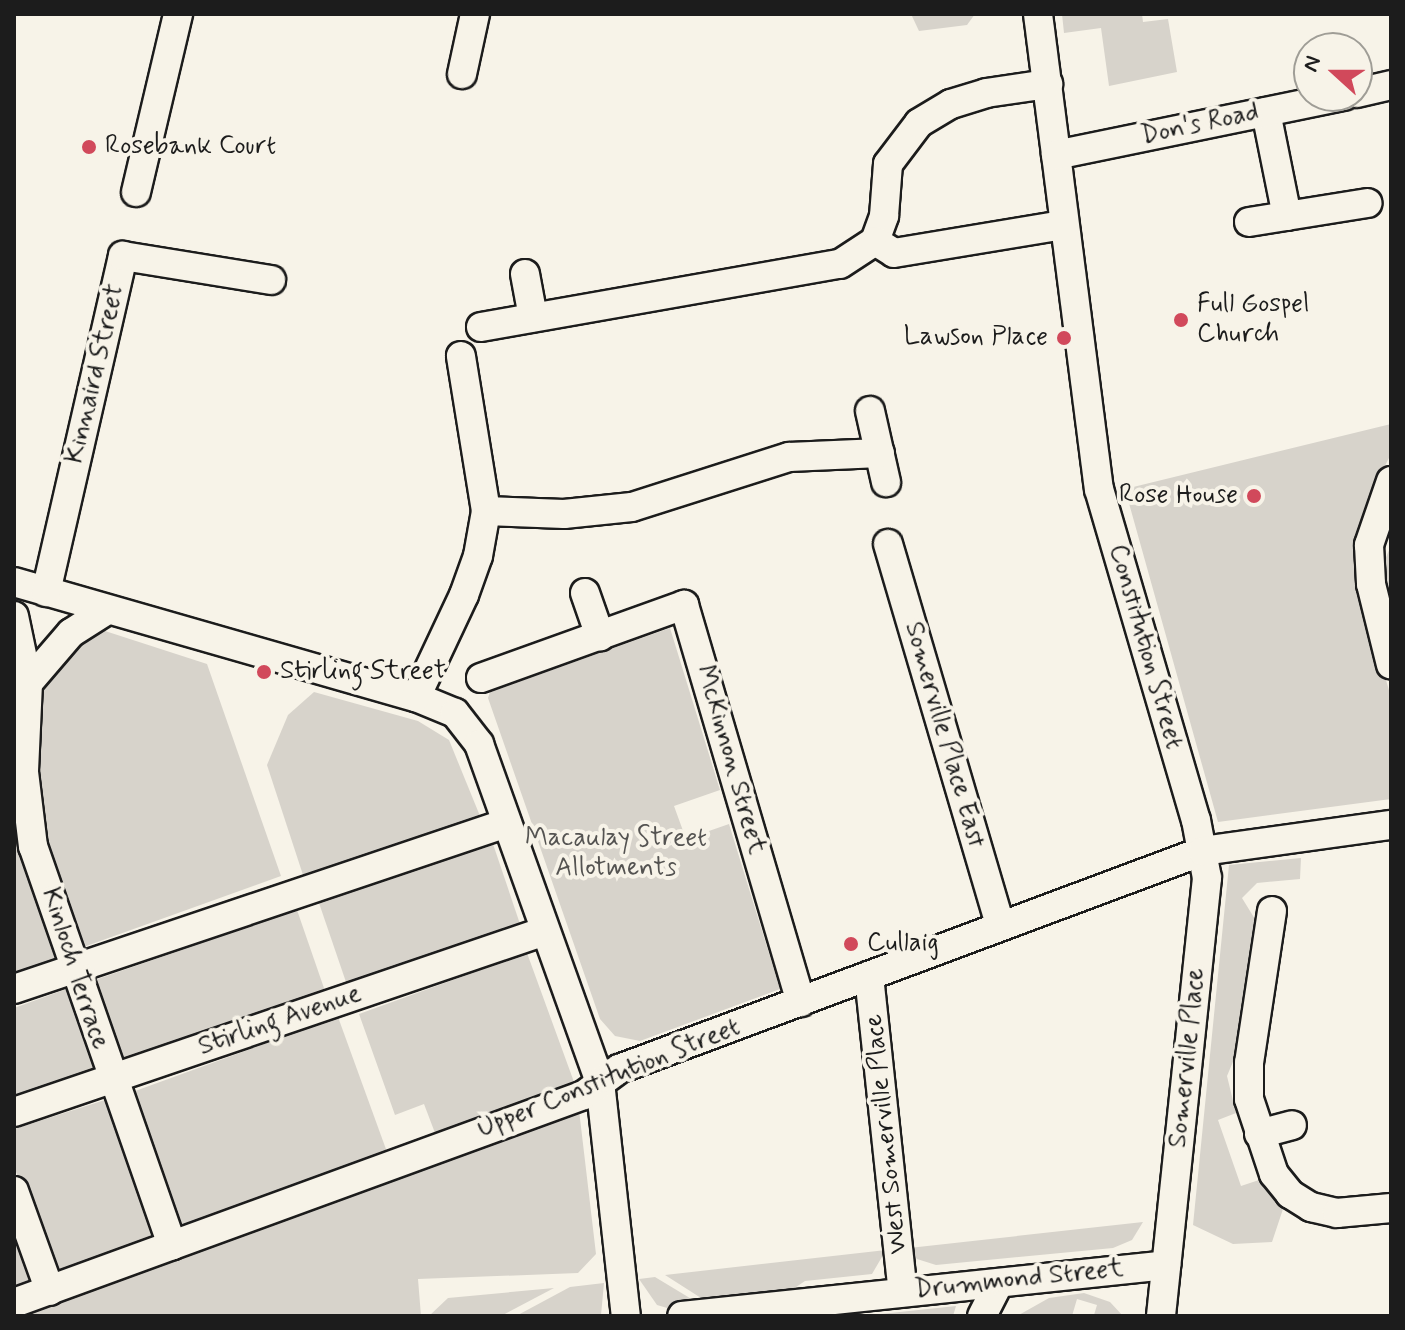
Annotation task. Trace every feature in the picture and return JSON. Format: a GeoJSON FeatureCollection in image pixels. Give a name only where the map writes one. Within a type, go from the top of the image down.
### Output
{"type":"FeatureCollection","features":[{"type":"Feature","properties":{"kind":"street"},"geometry":{"type":"LineString","coordinates":[[136,192],[178,14]]}},
{"type":"Feature","properties":{"kind":"street"},"geometry":{"type":"LineString","coordinates":[[462,74],[475,14]]}},
{"type":"Feature","properties":{"kind":"street","name":"Constitution Street"},"geometry":{"type":"LineString","coordinates":[[1038,14],[1099,489],[1203,851]]}},
{"type":"Feature","properties":{"kind":"street"},"geometry":{"type":"LineString","coordinates":[[481,327],[840,264],[875,241],[884,216],[888,164],[919,123],[951,104],[986,93],[1048,84]]}},
{"type":"Feature","properties":{"kind":"street","name":"Don's Road"},"geometry":{"type":"LineString","coordinates":[[1056,155],[1293,106]]}},
{"type":"Feature","properties":{"kind":"street"},"geometry":{"type":"LineString","coordinates":[[1266,112],[1287,216]]}},
{"type":"Feature","properties":{"kind":"street"},"geometry":{"type":"LineString","coordinates":[[1249,222],[1367,203]]}},
{"type":"Feature","properties":{"kind":"street"},"geometry":{"type":"LineString","coordinates":[[875,241],[894,253],[1064,225]]}},
{"type":"Feature","properties":{"kind":"street","name":"Kinnaird Street"},"geometry":{"type":"LineString","coordinates":[[46,592],[123,256],[271,280]]}},
{"type":"Feature","properties":{"kind":"street"},"geometry":{"type":"LineString","coordinates":[[525,274],[533,317]]}},
{"type":"Feature","properties":{"kind":"street"},"geometry":{"type":"LineString","coordinates":[[416,697],[464,595],[478,556],[486,511],[461,356]]}},
{"type":"Feature","properties":{"kind":"street"},"geometry":{"type":"LineString","coordinates":[[870,411],[886,482]]}},
{"type":"Feature","properties":{"kind":"street"},"geometry":{"type":"LineString","coordinates":[[486,511],[564,514],[632,507],[789,457],[880,453]]}},
{"type":"Feature","properties":{"kind":"street"},"geometry":{"type":"LineString","coordinates":[[1391,481],[1369,545],[1371,584],[1391,665]]}},
{"type":"Feature","properties":{"kind":"street","name":"Somerville Place East"},"geometry":{"type":"LineString","coordinates":[[888,544],[1000,925]]}},
{"type":"Feature","properties":{"kind":"street"},"geometry":{"type":"LineString","coordinates":[[14,582],[416,697],[455,713],[479,744],[600,1082],[626,1316]]}},
{"type":"Feature","properties":{"kind":"street"},"geometry":{"type":"LineString","coordinates":[[585,593],[600,636]]}},
{"type":"Feature","properties":{"kind":"street","name":"McKinnon Street"},"geometry":{"type":"LineString","coordinates":[[481,678],[684,605],[801,1002]]}},
{"type":"Feature","properties":{"kind":"street"},"geometry":{"type":"LineString","coordinates":[[28,683],[71,633],[107,610]]}},
{"type":"Feature","properties":{"kind":"street","name":"Kinloch Terrace"},"geometry":{"type":"LineString","coordinates":[[14,616],[28,683],[24,772],[33,846],[110,1078],[172,1246]]}},
{"type":"Feature","properties":{"kind":"street"},"geometry":{"type":"LineString","coordinates":[[14,989],[507,823]]}},
{"type":"Feature","properties":{"kind":"street","name":"Upper Constitution Street"},"geometry":{"type":"LineString","coordinates":[[14,1303],[584,1095],[619,1069],[1203,851],[1391,825]]}},
{"type":"Feature","properties":{"kind":"street","name":"Somerville Place"},"geometry":{"type":"LineString","coordinates":[[1161,1316],[1207,878],[1203,851]]}},
{"type":"Feature","properties":{"kind":"street"},"geometry":{"type":"LineString","coordinates":[[1272,911],[1249,1063],[1249,1099],[1274,1174],[1290,1194],[1311,1207],[1337,1213],[1391,1208]]}},
{"type":"Feature","properties":{"kind":"street","name":"Stirling Avenue"},"geometry":{"type":"LineString","coordinates":[[14,1112],[545,931]]}},
{"type":"Feature","properties":{"kind":"street","name":"West Somerville Place"},"geometry":{"type":"LineString","coordinates":[[869,976],[903,1292]]}},
{"type":"Feature","properties":{"kind":"street"},"geometry":{"type":"LineString","coordinates":[[1259,1134],[1292,1125]]}},
{"type":"Feature","properties":{"kind":"street"},"geometry":{"type":"LineString","coordinates":[[14,1191],[50,1291]]}},
{"type":"Feature","properties":{"kind":"street","name":"Drummond Street"},"geometry":{"type":"LineString","coordinates":[[682,1316],[801,1310],[903,1292],[1166,1265]]}},
{"type":"Feature","properties":{"kind":"street"},"geometry":{"type":"LineString","coordinates":[[982,1316],[999,1283]]}},
{"type":"Feature","properties":{"kind":"green space"},"geometry":{"type":"Polygon","coordinates":[[[911,14],[975,14],[967,25],[919,31],[911,14]]]}},
{"type":"Feature","properties":{"kind":"green space"},"geometry":{"type":"Polygon","coordinates":[[[1062,14],[1142,14],[1143,22],[1168,19],[1177,72],[1109,86],[1101,28],[1064,33],[1062,14]]]}},
{"type":"Feature","properties":{"kind":"green space"},"geometry":{"type":"Polygon","coordinates":[[[1391,424],[1391,454],[1371,493],[1361,533],[1361,595],[1391,697],[1391,799],[1218,822],[1125,489],[1391,424]]]}},
{"type":"Feature","properties":{"kind":"green space"},"geometry":{"type":"Polygon","coordinates":[[[1391,545],[1391,615],[1383,565],[1391,545]]]}},
{"type":"Feature","properties":{"kind":"green space","name":"Macaulay Street Allotments"},"geometry":{"type":"Polygon","coordinates":[[[670,628],[720,790],[674,806],[686,839],[729,824],[780,989],[640,1041],[615,1036],[600,1019],[488,698],[490,692],[670,628]]]}},
{"type":"Feature","properties":{"kind":"green space"},"geometry":{"type":"Polygon","coordinates":[[[102,630],[207,664],[281,876],[78,949],[39,813],[36,688],[77,637],[102,630]]]}},
{"type":"Feature","properties":{"kind":"green space"},"geometry":{"type":"Polygon","coordinates":[[[314,692],[418,721],[449,740],[480,816],[303,875],[267,765],[288,715],[314,692]]]}},
{"type":"Feature","properties":{"kind":"green space"},"geometry":{"type":"Polygon","coordinates":[[[14,785],[62,958],[15,974],[14,974],[14,785]]]}},
{"type":"Feature","properties":{"kind":"green space"},"geometry":{"type":"Polygon","coordinates":[[[492,841],[520,924],[347,985],[319,903],[492,841]]]}},
{"type":"Feature","properties":{"kind":"green space"},"geometry":{"type":"Polygon","coordinates":[[[1301,858],[1300,879],[1257,883],[1242,898],[1258,924],[1240,1045],[1227,1076],[1236,1113],[1218,1120],[1241,1186],[1265,1178],[1284,1206],[1272,1242],[1233,1244],[1193,1225],[1229,865],[1301,858]]]}},
{"type":"Feature","properties":{"kind":"green space"},"geometry":{"type":"Polygon","coordinates":[[[297,910],[325,991],[117,1063],[89,982],[297,910]]]}},
{"type":"Feature","properties":{"kind":"green space"},"geometry":{"type":"Polygon","coordinates":[[[527,953],[574,1082],[435,1133],[424,1104],[395,1115],[359,1014],[527,953]]]}},
{"type":"Feature","properties":{"kind":"green space"},"geometry":{"type":"Polygon","coordinates":[[[72,987],[100,1067],[14,1098],[14,1008],[72,987]]]}},
{"type":"Feature","properties":{"kind":"green space"},"geometry":{"type":"Polygon","coordinates":[[[338,1017],[387,1152],[176,1229],[127,1094],[338,1017]]]}},
{"type":"Feature","properties":{"kind":"green space"},"geometry":{"type":"Polygon","coordinates":[[[108,1099],[161,1236],[52,1276],[14,1166],[14,1129],[108,1099]]]}},
{"type":"Feature","properties":{"kind":"green space"},"geometry":{"type":"Polygon","coordinates":[[[579,1110],[596,1254],[578,1273],[418,1279],[421,1316],[17,1316],[579,1110]]]}},
{"type":"Feature","properties":{"kind":"green space"},"geometry":{"type":"Polygon","coordinates":[[[14,1215],[36,1279],[14,1290],[14,1215]]]}},
{"type":"Feature","properties":{"kind":"green space"},"geometry":{"type":"Polygon","coordinates":[[[1143,1222],[1132,1240],[1113,1248],[936,1265],[917,1259],[909,1248],[1143,1222]]]}},
{"type":"Feature","properties":{"kind":"green space"},"geometry":{"type":"Polygon","coordinates":[[[886,1250],[872,1274],[805,1281],[784,1295],[712,1305],[665,1275],[886,1250]]]}},
{"type":"Feature","properties":{"kind":"green space"},"geometry":{"type":"Polygon","coordinates":[[[655,1277],[703,1306],[674,1310],[657,1305],[639,1279],[655,1277]]]}},
{"type":"Feature","properties":{"kind":"green space"},"geometry":{"type":"Polygon","coordinates":[[[604,1283],[601,1315],[516,1316],[570,1287],[604,1283]]]}},
{"type":"Feature","properties":{"kind":"green space"},"geometry":{"type":"Polygon","coordinates":[[[554,1288],[501,1316],[429,1316],[448,1298],[554,1288]]]}},
{"type":"Feature","properties":{"kind":"green space"},"geometry":{"type":"Polygon","coordinates":[[[1084,1293],[1110,1302],[1123,1316],[1094,1315],[1097,1305],[1077,1299],[1072,1316],[1017,1316],[1049,1298],[1084,1293]]]}},
{"type":"Feature","properties":{"kind":"green space"},"geometry":{"type":"Polygon","coordinates":[[[956,1306],[953,1316],[862,1316],[956,1306]]]}},
{"type":"Feature","properties":{"kind":"place","name":"Rosebank Court"},"geometry":{"type":"Point","coordinates":[89,147]}},
{"type":"Feature","properties":{"kind":"place","name":"Full Gospel Church"},"geometry":{"type":"Point","coordinates":[1181,320]}},
{"type":"Feature","properties":{"kind":"place","name":"Lawson Place"},"geometry":{"type":"Point","coordinates":[1064,338]}},
{"type":"Feature","properties":{"kind":"place","name":"Rose House"},"geometry":{"type":"Point","coordinates":[1254,496]}},
{"type":"Feature","properties":{"kind":"place","name":"Stirling Street"},"geometry":{"type":"Point","coordinates":[264,672]}},
{"type":"Feature","properties":{"kind":"place","name":"Cullaig"},"geometry":{"type":"Point","coordinates":[851,944]}}]}
